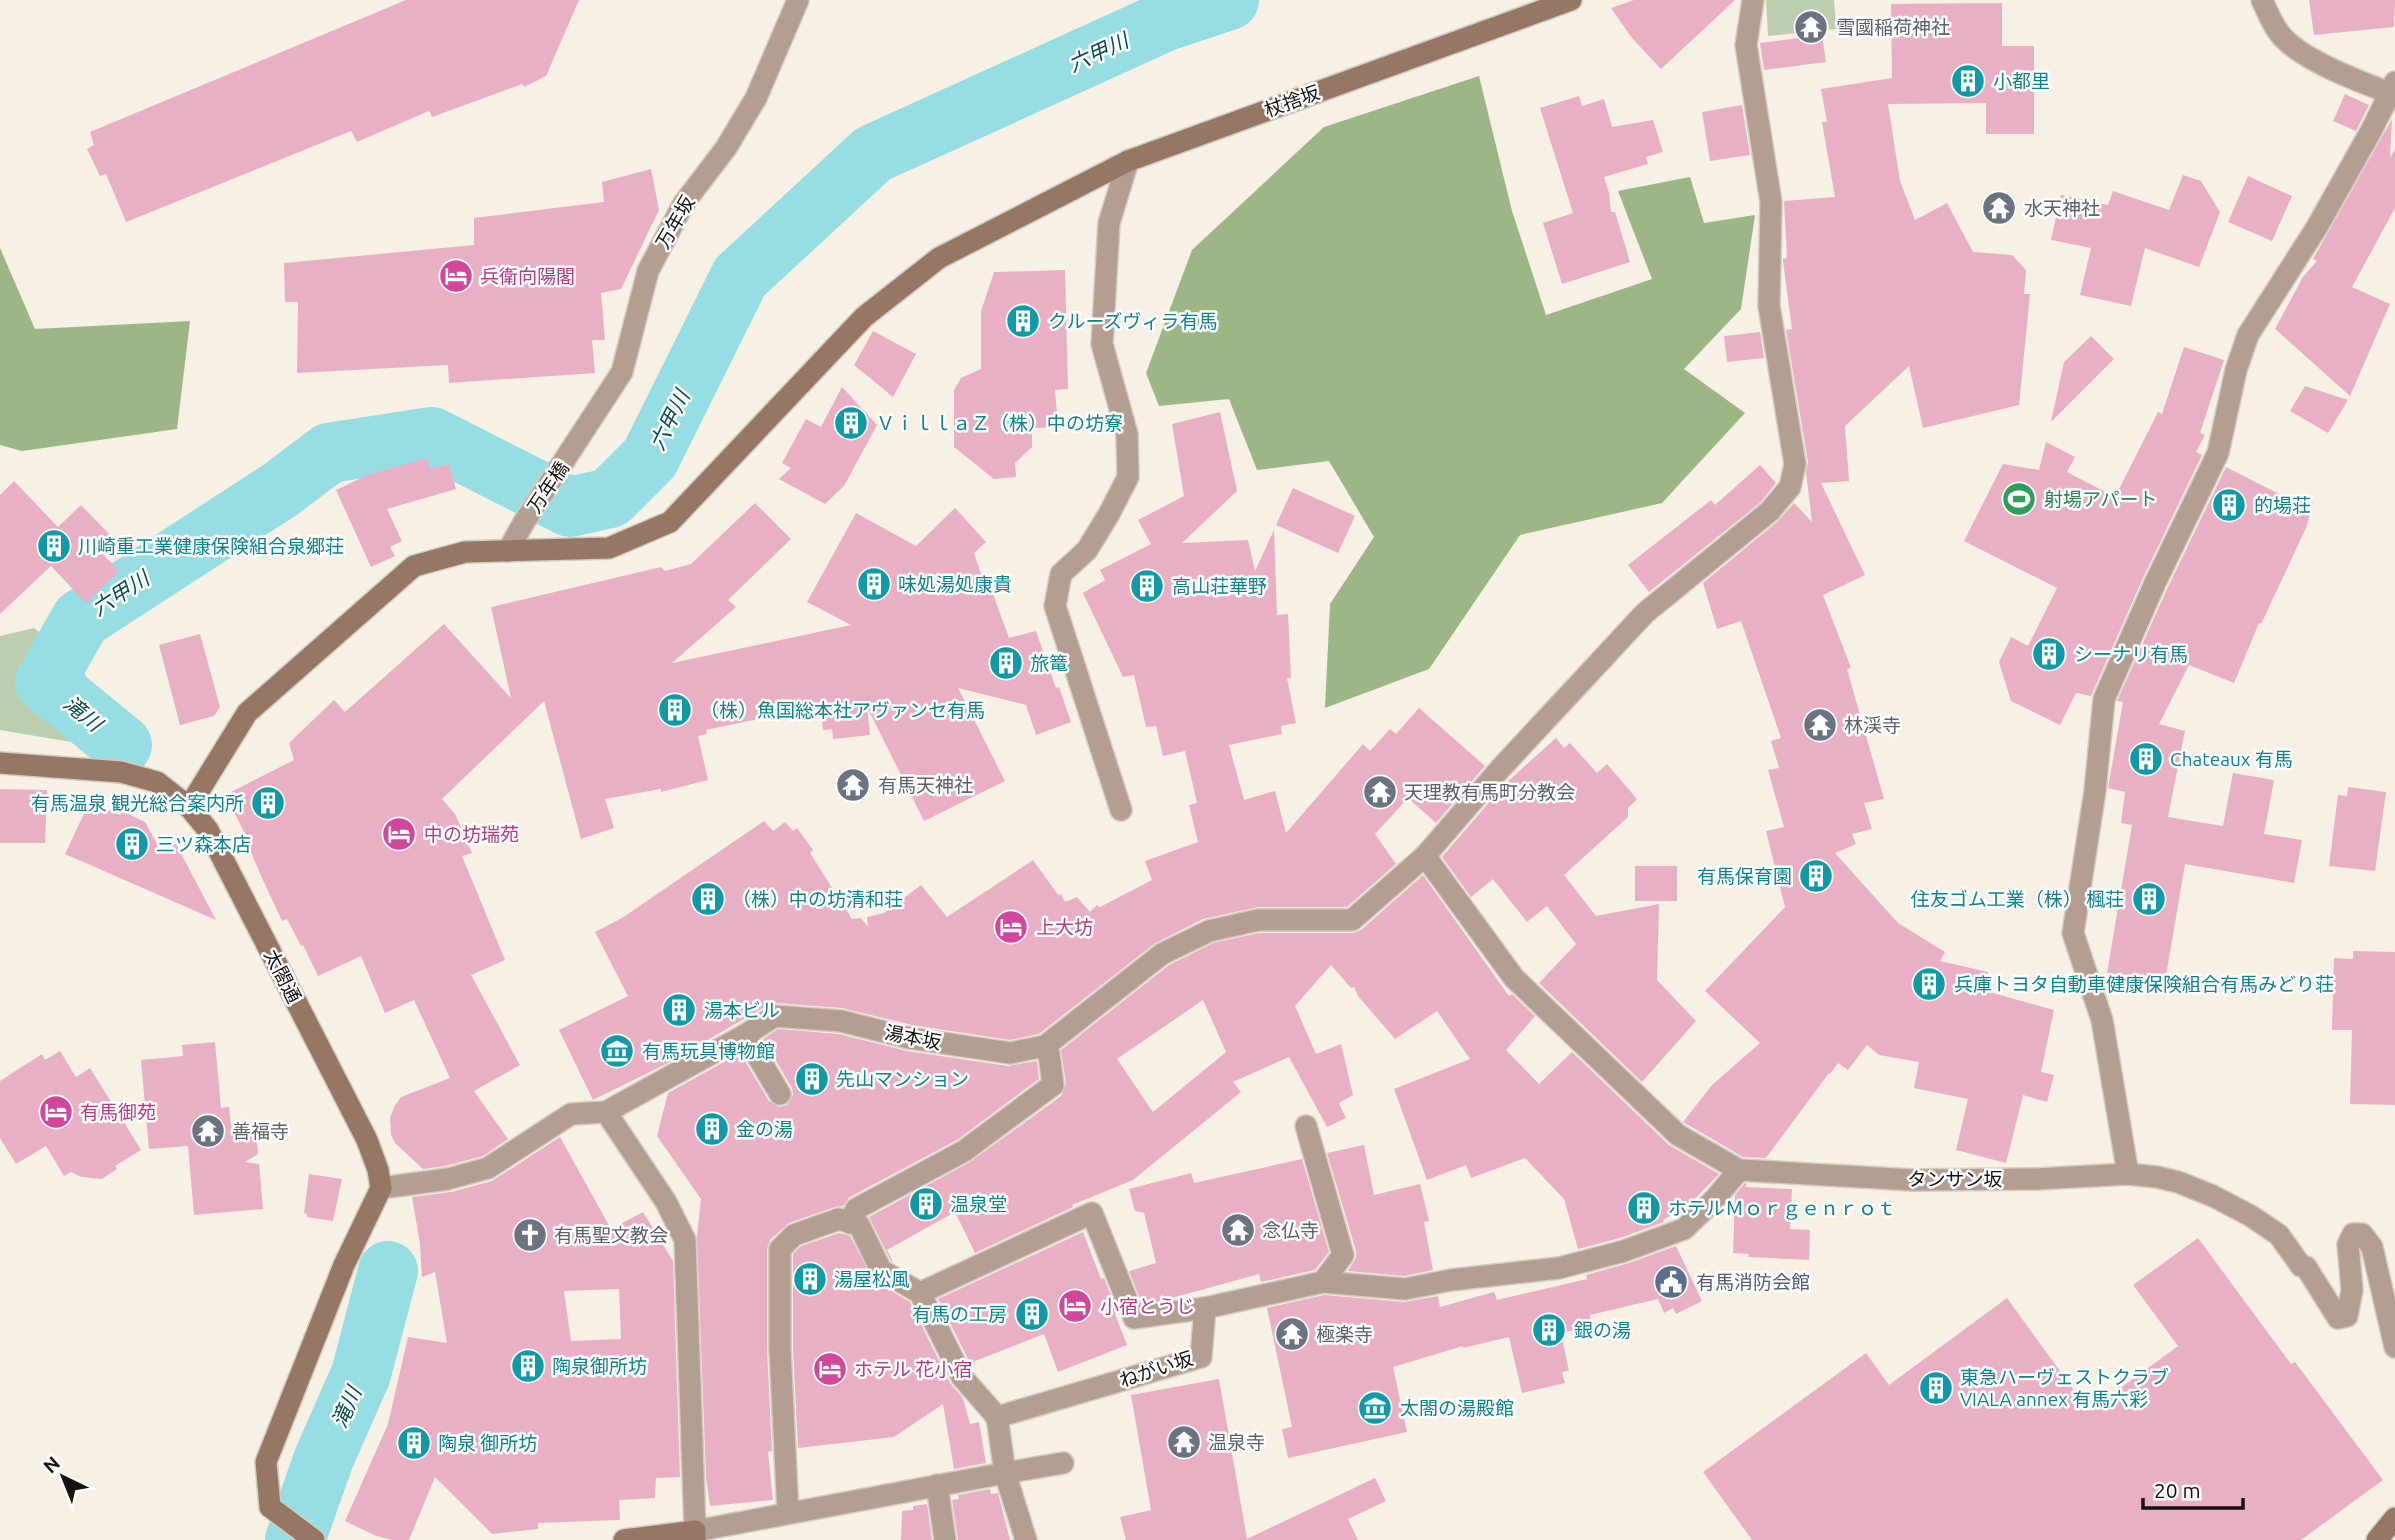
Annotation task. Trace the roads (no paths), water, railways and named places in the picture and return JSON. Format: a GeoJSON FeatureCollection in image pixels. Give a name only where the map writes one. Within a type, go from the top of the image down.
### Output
{"type":"FeatureCollection","features":[{"type":"Feature","properties":{"kind":"street","name":"万年坂"},"geometry":{"type":"LineString","coordinates":[[571,452],[622,372],[648,271],[684,203],[726,148],[756,98],[798,0]]}},
{"type":"Feature","properties":{"kind":"street","name":"杖捨坂"},"geometry":{"type":"LineString","coordinates":[[189,807],[247,713],[414,566],[465,552],[609,548],[670,522],[864,317],[939,258],[1128,161],[1571,0]]}},
{"type":"Feature","properties":{"kind":"street","name":"湯本坂"},"geometry":{"type":"LineString","coordinates":[[381,1188],[448,1180],[488,1168],[571,1114],[606,1112],[775,1016],[841,1021],[909,1038],[1010,1053],[1045,1046],[1162,954],[1209,931],[1258,920],[1352,920],[1425,856],[1500,769],[1645,613],[1746,532],[1770,511],[1790,487],[1795,464],[1769,306],[1772,202],[1746,45],[1753,0]]}},
{"type":"Feature","properties":{"kind":"street"},"geometry":{"type":"LineString","coordinates":[[2128,1174],[2102,1020],[2073,933],[2095,791],[2104,699],[2155,583],[2218,453],[2236,370],[2248,335],[2317,227],[2365,142],[2392,87],[2358,81],[2313,60],[2280,35],[2262,0]]}},
{"type":"Feature","properties":{"kind":"street"},"geometry":{"type":"LineString","coordinates":[[1121,810],[1055,606],[1061,574],[1087,550],[1128,477],[1127,434],[1102,344],[1109,223],[1128,161]]}},
{"type":"Feature","properties":{"kind":"street","name":"万年橋"},"geometry":{"type":"LineString","coordinates":[[508,551],[571,452]]}},
{"type":"Feature","properties":{"kind":"street","name":"太閤通"},"geometry":{"type":"LineString","coordinates":[[0,763],[121,772],[158,782],[189,807],[208,830],[367,1140],[378,1170],[381,1188]]}},
{"type":"Feature","properties":{"kind":"street","name":"タンサン坂"},"geometry":{"type":"LineString","coordinates":[[1425,856],[1514,978],[1678,1135],[1739,1170],[1913,1180],[2037,1179],[2128,1174],[2178,1182],[2213,1196],[2251,1216],[2279,1235],[2301,1266],[2306,1267],[2338,1318],[2347,1316],[2352,1290],[2348,1244],[2353,1234],[2362,1234],[2372,1247],[2395,1348]]}},
{"type":"Feature","properties":{"kind":"street"},"geometry":{"type":"LineString","coordinates":[[745,1035],[780,1094]]}},
{"type":"Feature","properties":{"kind":"street"},"geometry":{"type":"LineString","coordinates":[[850,1223],[856,1209],[964,1151],[1053,1085],[1049,1054],[1045,1046]]}},
{"type":"Feature","properties":{"kind":"street"},"geometry":{"type":"LineString","coordinates":[[606,1112],[666,1202],[685,1240],[695,1535]]}},
{"type":"Feature","properties":{"kind":"street"},"geometry":{"type":"LineString","coordinates":[[1306,1126],[1343,1255],[1323,1282]]}},
{"type":"Feature","properties":{"kind":"street"},"geometry":{"type":"LineString","coordinates":[[920,1293],[1092,1213],[1134,1318],[1205,1308],[1323,1282],[1405,1289],[1451,1280],[1559,1268],[1624,1251],[1684,1229],[1739,1170]]}},
{"type":"Feature","properties":{"kind":"street"},"geometry":{"type":"LineString","coordinates":[[314,1540],[270,1507],[265,1462],[344,1265],[381,1188]]}},
{"type":"Feature","properties":{"kind":"street"},"geometry":{"type":"LineString","coordinates":[[788,1513],[780,1349],[780,1249],[793,1235],[839,1219],[859,1225],[881,1270],[920,1293],[962,1377],[997,1417],[1005,1473],[1026,1540]]}},
{"type":"Feature","properties":{"kind":"street","name":"ねがい坂"},"geometry":{"type":"LineString","coordinates":[[997,1417],[1201,1357],[1205,1308]]}},
{"type":"Feature","properties":{"kind":"street"},"geometry":{"type":"LineString","coordinates":[[624,1540],[695,1535],[788,1513],[1063,1463]]}},
{"type":"Feature","properties":{"kind":"street"},"geometry":{"type":"LineString","coordinates":[[937,1486],[945,1540]]}},
{"type":"Feature","properties":{"kind":"street"},"geometry":{"type":"LineString","coordinates":[[2377,1540],[2395,1518]]}},
{"type":"Feature","properties":{"kind":"waterway","name":"六甲川"},"geometry":{"type":"LineString","coordinates":[[45,682],[81,619],[280,490],[329,453],[432,437],[570,507],[610,498],[650,458],[740,277],[873,154],[1166,21],[1229,0]]}},
{"type":"Feature","properties":{"kind":"waterway","name":"滝川"},"geometry":{"type":"LineString","coordinates":[[45,682],[122,745]]}},
{"type":"Feature","properties":{"kind":"waterway","name":"滝川"},"geometry":{"type":"LineString","coordinates":[[295,1540],[324,1458],[361,1374],[388,1271]]}},
{"type":"Feature","properties":{"kind":"place","name":"雪國稲荷神社"},"geometry":{"type":"Point","coordinates":[1811,27]}},
{"type":"Feature","properties":{"kind":"place","name":"小都里"},"geometry":{"type":"Point","coordinates":[1968,81]}},
{"type":"Feature","properties":{"kind":"place","name":"水天神社"},"geometry":{"type":"Point","coordinates":[1999,208]}},
{"type":"Feature","properties":{"kind":"place","name":"兵衛向陽閣"},"geometry":{"type":"Point","coordinates":[456,276]}},
{"type":"Feature","properties":{"kind":"place","name":"クルーズヴィラ有馬"},"geometry":{"type":"Point","coordinates":[1023,321]}},
{"type":"Feature","properties":{"kind":"place","name":"ＶｉｌｌａＺ（株）中の坊寮"},"geometry":{"type":"Point","coordinates":[851,423]}},
{"type":"Feature","properties":{"kind":"place","name":"射場アパート"},"geometry":{"type":"Point","coordinates":[2019,499]}},
{"type":"Feature","properties":{"kind":"place","name":"的場荘"},"geometry":{"type":"Point","coordinates":[2229,505]}},
{"type":"Feature","properties":{"kind":"place","name":"川崎重工業健康保険組合泉郷荘"},"geometry":{"type":"Point","coordinates":[54,546]}},
{"type":"Feature","properties":{"kind":"place","name":"味処湯処康貴"},"geometry":{"type":"Point","coordinates":[874,584]}},
{"type":"Feature","properties":{"kind":"place","name":"高山荘華野"},"geometry":{"type":"Point","coordinates":[1147,586]}},
{"type":"Feature","properties":{"kind":"place","name":"シーナリ有馬"},"geometry":{"type":"Point","coordinates":[2049,654]}},
{"type":"Feature","properties":{"kind":"place","name":"旅篭"},"geometry":{"type":"Point","coordinates":[1006,663]}},
{"type":"Feature","properties":{"kind":"place","name":"（株）魚国総本社アヴァンセ有馬"},"geometry":{"type":"Point","coordinates":[675,710]}},
{"type":"Feature","properties":{"kind":"place","name":"林渓寺"},"geometry":{"type":"Point","coordinates":[1820,725]}},
{"type":"Feature","properties":{"kind":"place","name":"Chateaux 有馬"},"geometry":{"type":"Point","coordinates":[2146,759]}},
{"type":"Feature","properties":{"kind":"place","name":"有馬天神社"},"geometry":{"type":"Point","coordinates":[853,785]}},
{"type":"Feature","properties":{"kind":"place","name":"天理教有馬町分教会"},"geometry":{"type":"Point","coordinates":[1380,792]}},
{"type":"Feature","properties":{"kind":"place","name":"有馬温泉 観光総合案内所"},"geometry":{"type":"Point","coordinates":[268,803]}},
{"type":"Feature","properties":{"kind":"place","name":"中の坊瑞苑"},"geometry":{"type":"Point","coordinates":[399,834]}},
{"type":"Feature","properties":{"kind":"place","name":"三ツ森本店"},"geometry":{"type":"Point","coordinates":[132,844]}},
{"type":"Feature","properties":{"kind":"place","name":"有馬保育園"},"geometry":{"type":"Point","coordinates":[1816,876]}},
{"type":"Feature","properties":{"kind":"place","name":"（株）中の坊清和荘"},"geometry":{"type":"Point","coordinates":[708,899]}},
{"type":"Feature","properties":{"kind":"place","name":"住友ゴム工業（株） 楓荘"},"geometry":{"type":"Point","coordinates":[2149,899]}},
{"type":"Feature","properties":{"kind":"place","name":"上大坊"},"geometry":{"type":"Point","coordinates":[1011,927]}},
{"type":"Feature","properties":{"kind":"place","name":"兵庫トヨタ自動車健康保険組合有馬みどり荘"},"geometry":{"type":"Point","coordinates":[1929,984]}},
{"type":"Feature","properties":{"kind":"place","name":"湯本ビル"},"geometry":{"type":"Point","coordinates":[679,1010]}},
{"type":"Feature","properties":{"kind":"place","name":"有馬玩具博物館"},"geometry":{"type":"Point","coordinates":[617,1051]}},
{"type":"Feature","properties":{"kind":"place","name":"先山マンション"},"geometry":{"type":"Point","coordinates":[812,1079]}},
{"type":"Feature","properties":{"kind":"place","name":"有馬御苑"},"geometry":{"type":"Point","coordinates":[56,1112]}},
{"type":"Feature","properties":{"kind":"place","name":"金の湯"},"geometry":{"type":"Point","coordinates":[712,1129]}},
{"type":"Feature","properties":{"kind":"place","name":"善福寺"},"geometry":{"type":"Point","coordinates":[208,1131]}},
{"type":"Feature","properties":{"kind":"place","name":"温泉堂"},"geometry":{"type":"Point","coordinates":[926,1204]}},
{"type":"Feature","properties":{"kind":"place","name":"ホテルＭｏｒｇｅｎｒｏｔ"},"geometry":{"type":"Point","coordinates":[1644,1208]}},
{"type":"Feature","properties":{"kind":"place","name":"念仏寺"},"geometry":{"type":"Point","coordinates":[1238,1230]}},
{"type":"Feature","properties":{"kind":"place","name":"有馬聖文教会"},"geometry":{"type":"Point","coordinates":[530,1235]}},
{"type":"Feature","properties":{"kind":"place","name":"湯屋松風"},"geometry":{"type":"Point","coordinates":[810,1279]}},
{"type":"Feature","properties":{"kind":"place","name":"有馬消防会館"},"geometry":{"type":"Point","coordinates":[1671,1282]}},
{"type":"Feature","properties":{"kind":"place","name":"小宿とうじ"},"geometry":{"type":"Point","coordinates":[1075,1306]}},
{"type":"Feature","properties":{"kind":"place","name":"有馬の工房"},"geometry":{"type":"Point","coordinates":[1032,1314]}},
{"type":"Feature","properties":{"kind":"place","name":"銀の湯"},"geometry":{"type":"Point","coordinates":[1549,1330]}},
{"type":"Feature","properties":{"kind":"place","name":"極楽寺"},"geometry":{"type":"Point","coordinates":[1292,1334]}},
{"type":"Feature","properties":{"kind":"place","name":"陶泉御所坊"},"geometry":{"type":"Point","coordinates":[528,1366]}},
{"type":"Feature","properties":{"kind":"place","name":"ホテル 花小宿"},"geometry":{"type":"Point","coordinates":[830,1369]}},
{"type":"Feature","properties":{"kind":"place","name":"東急ハーヴェストクラブ VIALA annex 有馬六彩"},"geometry":{"type":"Point","coordinates":[1936,1388]}},
{"type":"Feature","properties":{"kind":"place","name":"太閤の湯殿館"},"geometry":{"type":"Point","coordinates":[1375,1408]}},
{"type":"Feature","properties":{"kind":"place","name":"温泉寺"},"geometry":{"type":"Point","coordinates":[1184,1442]}},
{"type":"Feature","properties":{"kind":"place","name":"陶泉 御所坊"},"geometry":{"type":"Point","coordinates":[414,1443]}}]}
